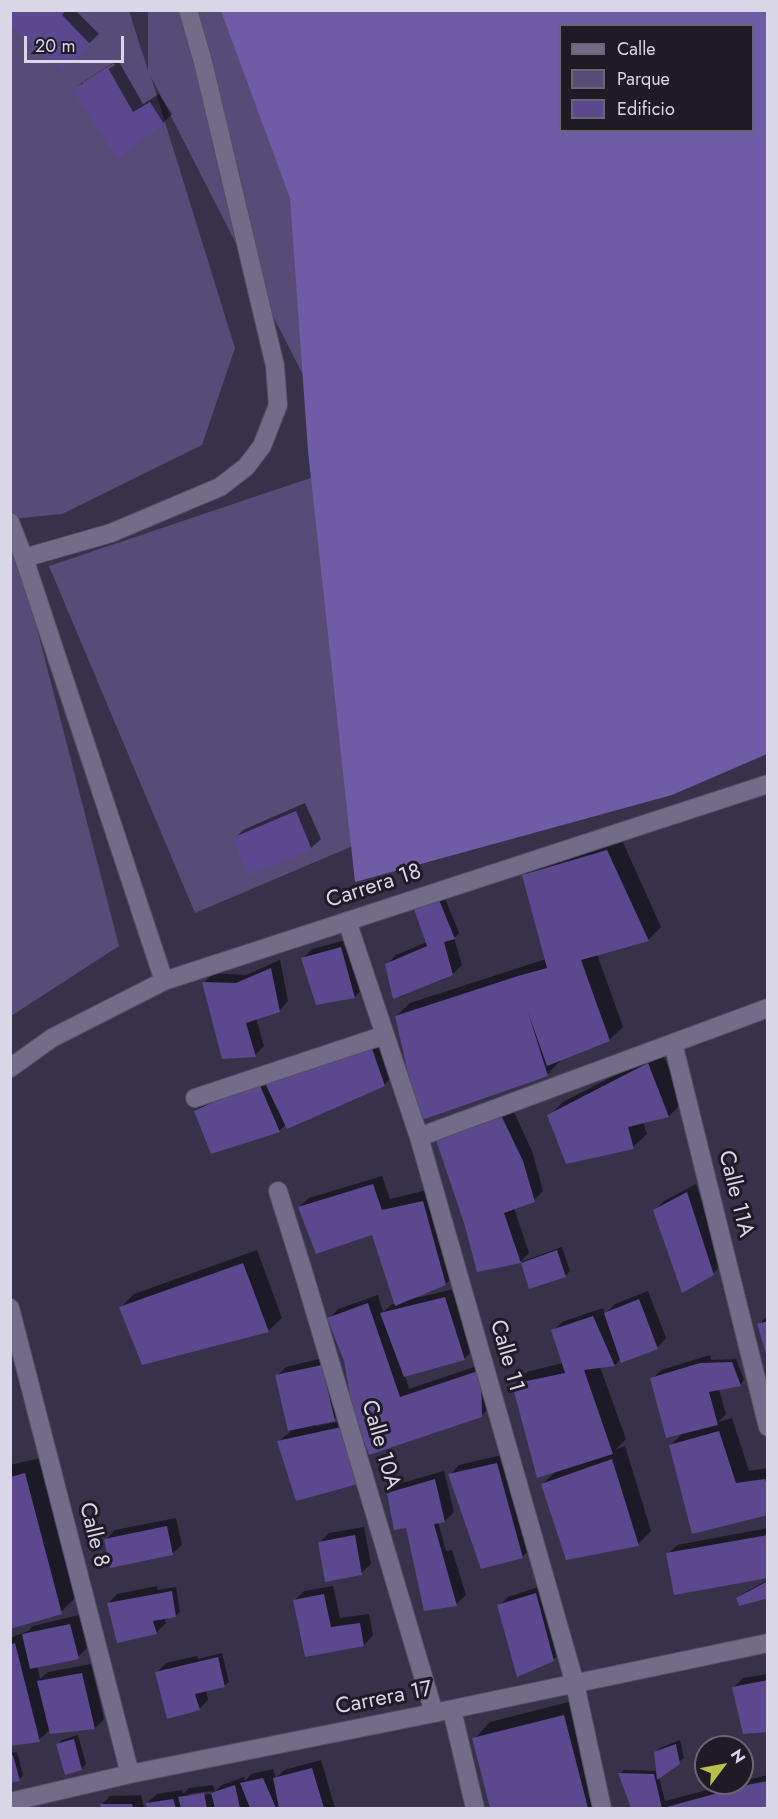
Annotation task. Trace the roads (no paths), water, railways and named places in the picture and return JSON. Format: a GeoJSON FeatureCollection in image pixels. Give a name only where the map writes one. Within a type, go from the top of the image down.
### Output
{"type":"FeatureCollection","features":[{"type":"Feature","properties":{"kind":"street"},"geometry":{"type":"LineString","coordinates":[[24,558],[111,533],[220,487],[246,467],[262,446],[278,405],[275,366],[203,62],[188,10]]}},
{"type":"Feature","properties":{"kind":"street"},"geometry":{"type":"LineString","coordinates":[[10,522],[24,558],[164,981]]}},
{"type":"Feature","properties":{"kind":"street","name":"Carrera 18"},"geometry":{"type":"LineString","coordinates":[[10,1068],[52,1038],[164,981],[768,784]]}},
{"type":"Feature","properties":{"kind":"street","name":"Calle 11"},"geometry":{"type":"LineString","coordinates":[[347,921],[419,1137],[575,1684],[602,1809]]}},
{"type":"Feature","properties":{"kind":"street"},"geometry":{"type":"LineString","coordinates":[[419,1137],[768,1008]]}},
{"type":"Feature","properties":{"kind":"street"},"geometry":{"type":"LineString","coordinates":[[195,1098],[385,1035]]}},
{"type":"Feature","properties":{"kind":"street","name":"Calle 11A"},"geometry":{"type":"LineString","coordinates":[[673,1043],[768,1427]]}},
{"type":"Feature","properties":{"kind":"street","name":"Calle 10A"},"geometry":{"type":"LineString","coordinates":[[278,1191],[475,1809]]}},
{"type":"Feature","properties":{"kind":"street","name":"Calle 8"},"geometry":{"type":"LineString","coordinates":[[10,1308],[130,1774]]}},
{"type":"Feature","properties":{"kind":"street","name":"Carrera 17"},"geometry":{"type":"LineString","coordinates":[[10,1802],[130,1774],[443,1712],[768,1643]]}}]}
